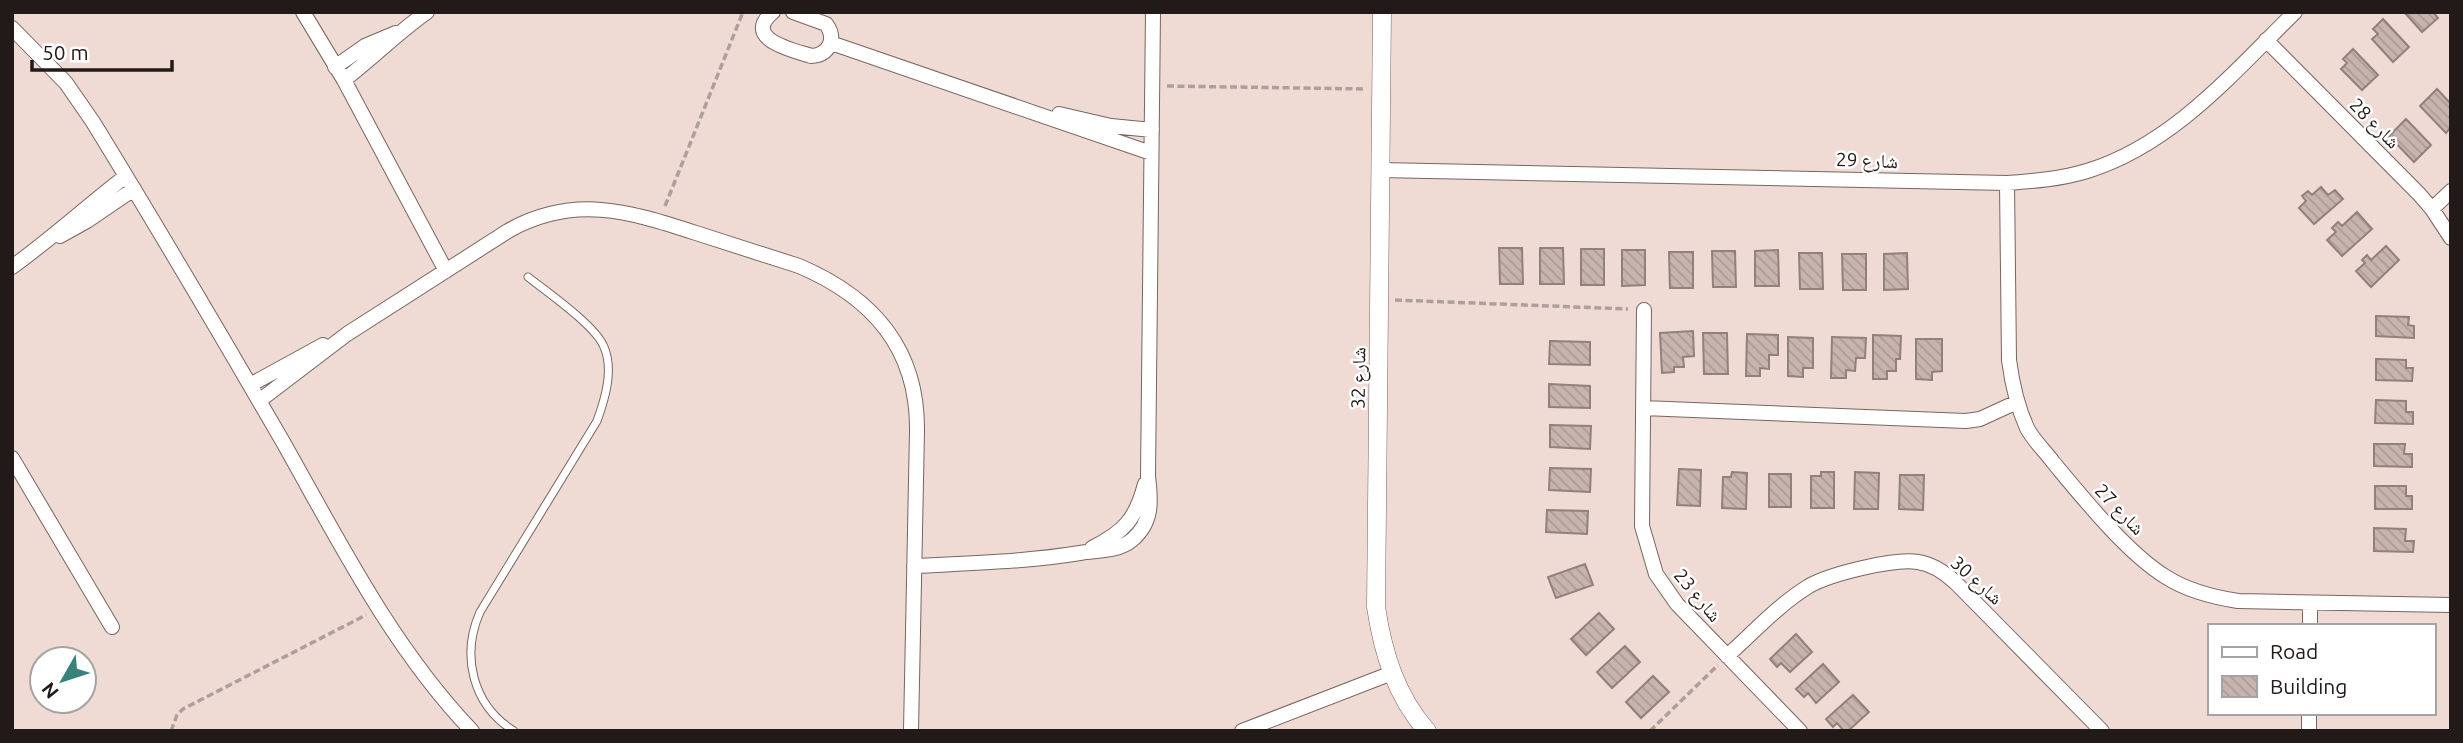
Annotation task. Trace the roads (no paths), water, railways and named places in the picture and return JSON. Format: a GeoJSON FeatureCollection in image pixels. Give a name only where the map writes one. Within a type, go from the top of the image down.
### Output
{"type":"FeatureCollection","features":[{"type":"Feature","properties":{"kind":"street"},"geometry":{"type":"LineString","coordinates":[[303,12],[344,80],[446,271]]}},
{"type":"Feature","properties":{"kind":"street"},"geometry":{"type":"LineString","coordinates":[[344,80],[375,57],[398,33],[427,12]]}},
{"type":"Feature","properties":{"kind":"street"},"geometry":{"type":"LineString","coordinates":[[773,12],[768,16],[764,27],[764,33],[772,43],[810,56],[822,54],[831,43],[832,34],[827,24],[793,12]]}},
{"type":"Feature","properties":{"kind":"street"},"geometry":{"type":"LineString","coordinates":[[914,566],[1033,561],[1116,548],[1126,544],[1139,533],[1150,513],[1148,476],[1153,12]]}},
{"type":"Feature","properties":{"kind":"street","name":"شارع 29"},"geometry":{"type":"LineString","coordinates":[[1380,170],[2007,184],[2062,177],[2086,172],[2131,152],[2192,111],[2295,12]]}},
{"type":"Feature","properties":{"kind":"street","name":"شارع 32"},"geometry":{"type":"LineString","coordinates":[[1385,16],[1380,170],[1376,607],[1381,637],[1392,673],[1413,713],[1427,731]]}},
{"type":"Feature","properties":{"kind":"street"},"geometry":{"type":"LineString","coordinates":[[12,29],[66,83],[134,189],[250,385],[377,609],[428,681],[472,731]]}},
{"type":"Feature","properties":{"kind":"street"},"geometry":{"type":"LineString","coordinates":[[335,67],[365,46],[398,33]]}},
{"type":"Feature","properties":{"kind":"street","name":"شارع 28"},"geometry":{"type":"LineString","coordinates":[[2266,40],[2432,209],[2451,238]]}},
{"type":"Feature","properties":{"kind":"street"},"geometry":{"type":"LineString","coordinates":[[831,43],[1152,153]]}},
{"type":"Feature","properties":{"kind":"street"},"geometry":{"type":"LineString","coordinates":[[1034,111],[1111,126],[1152,130]]}},
{"type":"Feature","properties":{"kind":"street"},"geometry":{"type":"LineString","coordinates":[[48,241],[62,226],[126,176]]}},
{"type":"Feature","properties":{"kind":"street","name":"شارع 27"},"geometry":{"type":"LineString","coordinates":[[2007,184],[2008,340],[2017,402],[2029,431],[2084,500],[2138,554],[2165,577],[2199,593],[2218,598],[2238,601],[2451,605]]}},
{"type":"Feature","properties":{"kind":"street"},"geometry":{"type":"LineString","coordinates":[[12,268],[48,241],[87,221],[134,189]]}},
{"type":"Feature","properties":{"kind":"street"},"geometry":{"type":"LineString","coordinates":[[2432,209],[2451,191]]}},
{"type":"Feature","properties":{"kind":"street"},"geometry":{"type":"LineString","coordinates":[[250,385],[347,334],[525,222],[556,212],[611,210],[659,221],[815,273],[850,294],[892,337],[907,365],[916,396],[911,731]]}},
{"type":"Feature","properties":{"kind":"street","name":"شارع 23"},"geometry":{"type":"LineString","coordinates":[[1644,310],[1641,510],[1649,557],[1665,590],[1800,731]]}},
{"type":"Feature","properties":{"kind":"street"},"geometry":{"type":"LineString","coordinates":[[259,401],[347,334]]}},
{"type":"Feature","properties":{"kind":"street"},"geometry":{"type":"LineString","coordinates":[[1643,408],[1966,421],[1980,419],[2017,402]]}},
{"type":"Feature","properties":{"kind":"street"},"geometry":{"type":"LineString","coordinates":[[12,458],[112,627]]}},
{"type":"Feature","properties":{"kind":"street","name":"شارع 30"},"geometry":{"type":"LineString","coordinates":[[1727,656],[1793,597],[1818,581],[1897,561],[1919,562],[1947,575],[2102,731]]}},
{"type":"Feature","properties":{"kind":"street"},"geometry":{"type":"LineString","coordinates":[[2310,603],[2310,624]]}},
{"type":"Feature","properties":{"kind":"street"},"geometry":{"type":"LineString","coordinates":[[1242,731],[1392,673]]}},
{"type":"Feature","properties":{"kind":"lane"},"geometry":{"type":"LineString","coordinates":[[514,731],[498,718],[480,694],[470,665],[471,637],[480,612],[589,436],[603,405],[608,372],[604,345],[593,332],[528,277]]}}]}
